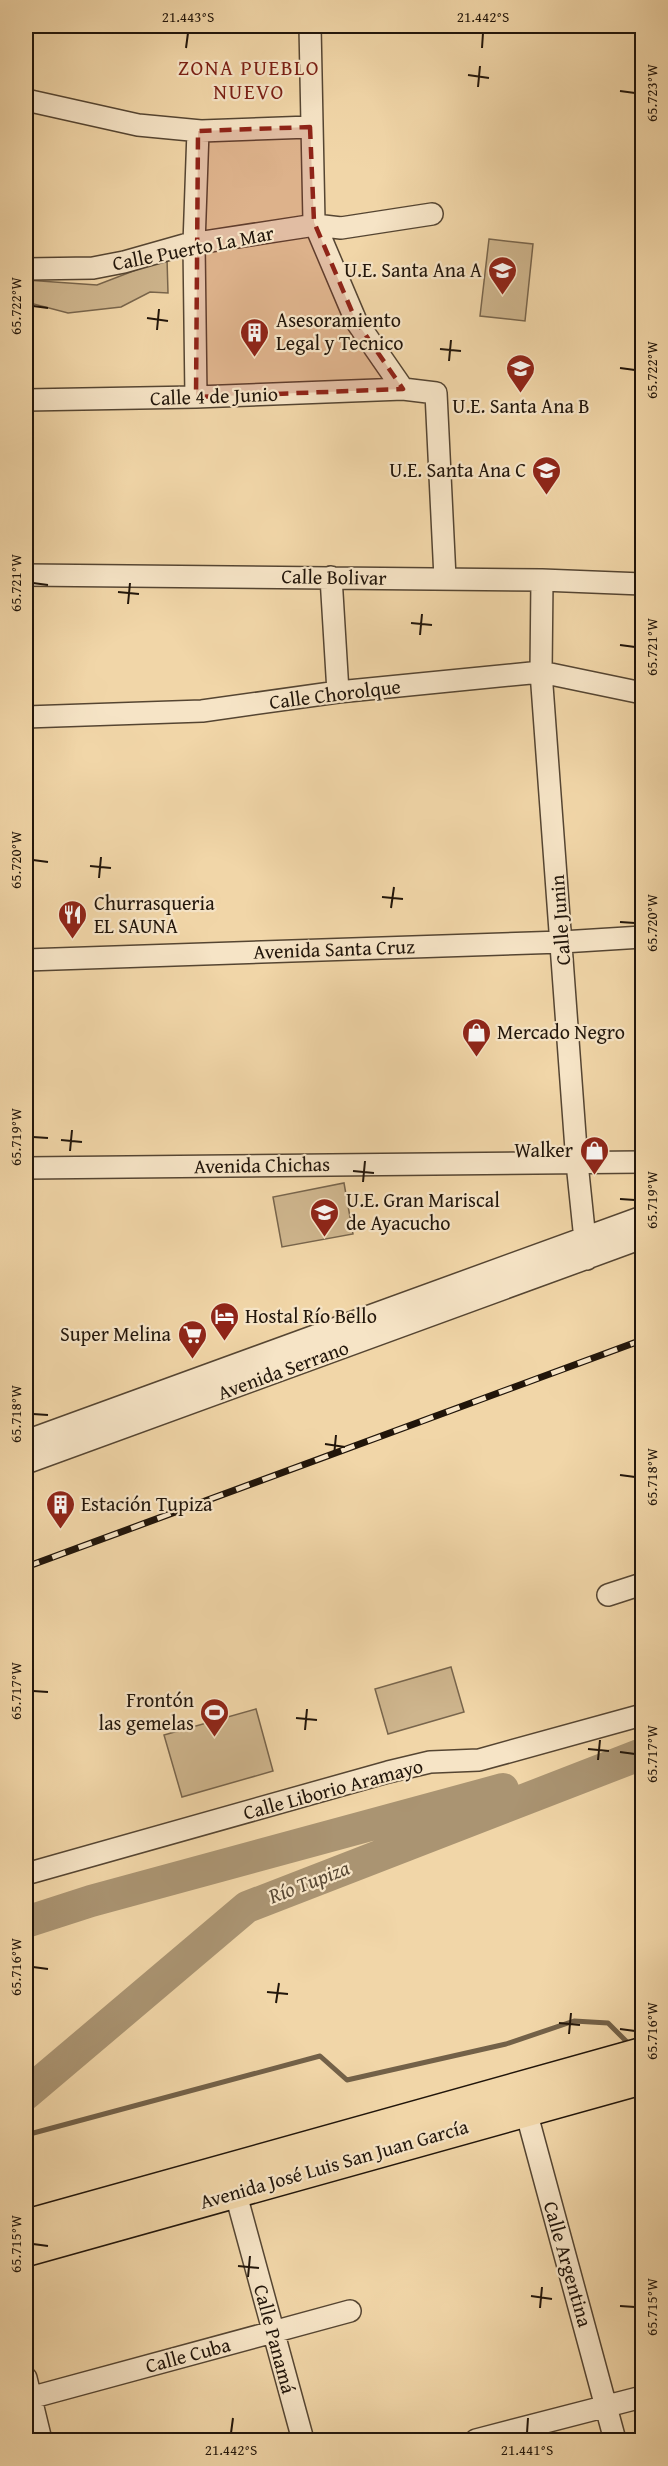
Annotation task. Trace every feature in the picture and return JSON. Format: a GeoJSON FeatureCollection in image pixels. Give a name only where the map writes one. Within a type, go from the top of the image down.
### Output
{"type":"FeatureCollection","features":[{"type":"Feature","properties":{"kind":"highway","name":"Avenida José Luis San Juan García"},"geometry":{"type":"LineString","coordinates":[[26,2251],[232,2180],[522,2098],[642,2053]]}},
{"type":"Feature","properties":{"kind":"highway","name":"Avenida José Luis San Juan García"},"geometry":{"type":"LineString","coordinates":[[522,2098],[642,2079]]}},
{"type":"Feature","properties":{"kind":"highway","name":"Avenida José Luis San Juan García"},"geometry":{"type":"LineString","coordinates":[[26,2224],[232,2180]]}},
{"type":"Feature","properties":{"kind":"street"},"geometry":{"type":"LineString","coordinates":[[310,26],[310,127],[315,225],[357,321],[403,388]]}},
{"type":"Feature","properties":{"kind":"street"},"geometry":{"type":"LineString","coordinates":[[26,100],[138,125],[198,130],[310,127]]}},
{"type":"Feature","properties":{"kind":"street"},"geometry":{"type":"LineString","coordinates":[[196,398],[194,244],[198,130]]}},
{"type":"Feature","properties":{"kind":"street","name":"Calle Puerto La Mar"},"geometry":{"type":"LineString","coordinates":[[26,269],[93,268],[194,244],[315,225],[341,228],[432,214]]}},
{"type":"Feature","properties":{"kind":"street","name":"Calle 4 de Junio"},"geometry":{"type":"LineString","coordinates":[[26,400],[196,398],[403,388],[436,393],[445,578]]}},
{"type":"Feature","properties":{"kind":"street","name":"Calle Bolivar"},"geometry":{"type":"LineString","coordinates":[[26,574],[445,578],[642,584]]}},
{"type":"Feature","properties":{"kind":"street"},"geometry":{"type":"LineString","coordinates":[[331,577],[338,692]]}},
{"type":"Feature","properties":{"kind":"street","name":"Calle Junin"},"geometry":{"type":"LineString","coordinates":[[543,580],[541,672],[577,1162],[587,1259]]}},
{"type":"Feature","properties":{"kind":"street","name":"Calle Chorolque"},"geometry":{"type":"LineString","coordinates":[[26,717],[202,711],[338,692],[541,672],[642,693]]}},
{"type":"Feature","properties":{"kind":"street","name":"Avenida Santa Cruz"},"geometry":{"type":"LineString","coordinates":[[26,960],[562,942],[642,937]]}},
{"type":"Feature","properties":{"kind":"street","name":"Avenida Chichas"},"geometry":{"type":"LineString","coordinates":[[26,1168],[642,1162]]}},
{"type":"Feature","properties":{"kind":"street","name":"Avenida Serrano"},"geometry":{"type":"LineString","coordinates":[[26,1442],[642,1217]]}},
{"type":"Feature","properties":{"kind":"street","name":"Avenida Serrano"},"geometry":{"type":"LineString","coordinates":[[26,1463],[642,1238]]}},
{"type":"Feature","properties":{"kind":"street"},"geometry":{"type":"LineString","coordinates":[[608,1595],[642,1584]]}},
{"type":"Feature","properties":{"kind":"street","name":"Calle Liborio Aramayo"},"geometry":{"type":"LineString","coordinates":[[26,1874],[388,1772],[430,1762],[479,1760],[642,1715]]}},
{"type":"Feature","properties":{"kind":"street","name":"Calle Argentina"},"geometry":{"type":"LineString","coordinates":[[522,2098],[615,2440]]}},
{"type":"Feature","properties":{"kind":"street","name":"Calle Panamá"},"geometry":{"type":"LineString","coordinates":[[232,2180],[303,2440]]}},
{"type":"Feature","properties":{"kind":"street","name":"Calle Cuba"},"geometry":{"type":"LineString","coordinates":[[27,2392],[274,2332],[350,2311]]}},
{"type":"Feature","properties":{"kind":"street"},"geometry":{"type":"LineString","coordinates":[[27,2392],[41,2440]]}},
{"type":"Feature","properties":{"kind":"street"},"geometry":{"type":"LineString","coordinates":[[476,2440],[642,2397]]}},
{"type":"Feature","properties":{"kind":"highlighted area"},"geometry":{"type":"Polygon","coordinates":[[[310,127],[314,222],[356,321],[403,389],[196,397],[198,131],[310,127]]]}},
{"type":"Feature","properties":{"kind":"shaded area"},"geometry":{"type":"Polygon","coordinates":[[[489,239],[533,244],[525,321],[480,316],[489,239]]]}},
{"type":"Feature","properties":{"kind":"shaded area"},"geometry":{"type":"Polygon","coordinates":[[[167,258],[168,293],[150,292],[121,307],[68,313],[26,302],[26,280],[97,285],[167,258]]]}},
{"type":"Feature","properties":{"kind":"shaded area"},"geometry":{"type":"Polygon","coordinates":[[[344,1183],[353,1234],[282,1247],[273,1197],[344,1183]]]}},
{"type":"Feature","properties":{"kind":"shaded area"},"geometry":{"type":"Polygon","coordinates":[[[451,1667],[464,1712],[388,1734],[375,1689],[451,1667]]]}},
{"type":"Feature","properties":{"kind":"shaded area"},"geometry":{"type":"Polygon","coordinates":[[[256,1709],[273,1771],[182,1797],[164,1735],[256,1709]]]}},
{"type":"Feature","properties":{"kind":"waterway","name":"Río Tupiza"},"geometry":{"type":"LineString","coordinates":[[26,2094],[247,1907],[642,1754]]}},
{"type":"Feature","properties":{"kind":"waterway","name":"Río Tupiza"},"geometry":{"type":"LineString","coordinates":[[26,1922],[91,1901],[503,1789]]}},
{"type":"Feature","properties":{"kind":"waterway"},"geometry":{"type":"LineString","coordinates":[[26,2135],[320,2056],[347,2080],[506,2044],[574,2021],[608,2023],[628,2043]]}},
{"type":"Feature","properties":{"kind":"railway"},"geometry":{"type":"LineString","coordinates":[[26,1567],[642,1340]]}},
{"type":"Feature","properties":{"kind":"place","name":"U.E. Santa Ana A"},"geometry":{"type":"Point","coordinates":[503,296]}},
{"type":"Feature","properties":{"kind":"place","name":"Asesoramiento Legal y Tecnico"},"geometry":{"type":"Point","coordinates":[255,358]}},
{"type":"Feature","properties":{"kind":"place","name":"U.E. Santa Ana B"},"geometry":{"type":"Point","coordinates":[521,394]}},
{"type":"Feature","properties":{"kind":"place","name":"U.E. Santa Ana C"},"geometry":{"type":"Point","coordinates":[547,496]}},
{"type":"Feature","properties":{"kind":"place","name":"Churrasqueria EL SAUNA"},"geometry":{"type":"Point","coordinates":[73,940]}},
{"type":"Feature","properties":{"kind":"place","name":"Mercado Negro"},"geometry":{"type":"Point","coordinates":[476,1058]}},
{"type":"Feature","properties":{"kind":"place","name":"Walker"},"geometry":{"type":"Point","coordinates":[594,1176]}},
{"type":"Feature","properties":{"kind":"place","name":"U.E. Gran Mariscal de Ayacucho"},"geometry":{"type":"Point","coordinates":[325,1238]}},
{"type":"Feature","properties":{"kind":"place","name":"Hostal Río Bello"},"geometry":{"type":"Point","coordinates":[224,1342]}},
{"type":"Feature","properties":{"kind":"place","name":"Super Melina"},"geometry":{"type":"Point","coordinates":[192,1360]}},
{"type":"Feature","properties":{"kind":"place","name":"Estación Tupiza"},"geometry":{"type":"Point","coordinates":[60,1530]}},
{"type":"Feature","properties":{"kind":"place","name":"Frontón las gemelas"},"geometry":{"type":"Point","coordinates":[215,1738]}},
{"type":"Feature","properties":{"kind":"district","name":"ZONA PUEBLO NUEVO"},"geometry":{"type":"Point","coordinates":[249,80]}}]}
